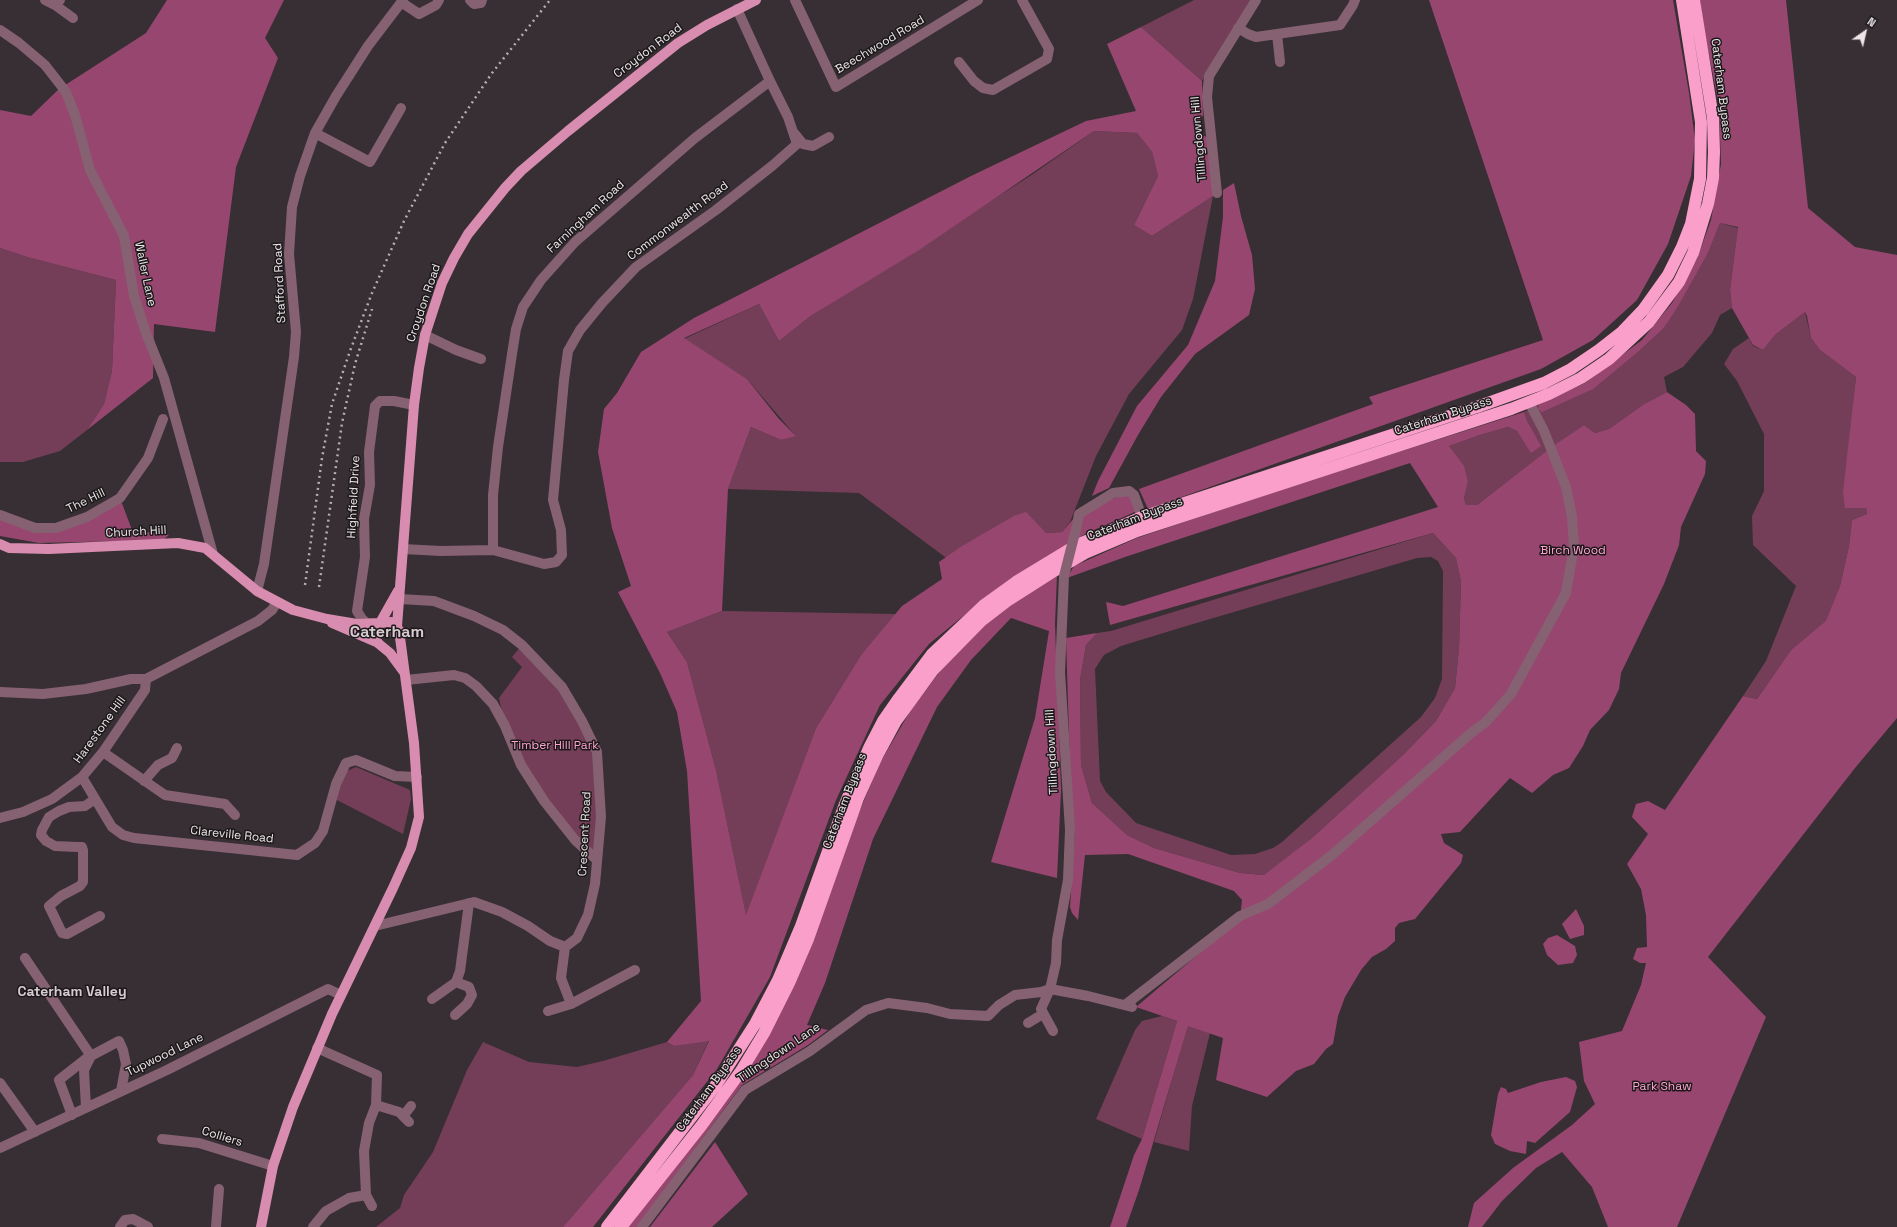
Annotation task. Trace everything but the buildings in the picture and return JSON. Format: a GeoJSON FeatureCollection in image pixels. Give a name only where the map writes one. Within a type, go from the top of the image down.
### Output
{"type":"FeatureCollection","features":[{"type":"Feature","properties":{"kind":"highway","name":"Caterham Bypass"},"geometry":{"type":"LineString","coordinates":[[607,1227],[716,1085],[755,1024],[778,980],[798,933],[845,804],[869,748],[883,722],[911,680],[932,654],[984,605],[1016,582],[1077,545],[1142,518],[1544,383],[1571,369],[1599,350],[1622,332],[1648,304],[1676,259],[1690,224],[1700,179],[1702,122],[1682,0]]}},
{"type":"Feature","properties":{"kind":"highway","name":"Caterham Bypass"},"geometry":{"type":"LineString","coordinates":[[621,1227],[701,1126],[741,1072],[764,1033],[789,983],[808,939],[858,798],[877,756],[900,715],[933,670],[981,621],[1007,601],[1085,553],[1137,531],[1529,402],[1549,394],[1581,378],[1609,359],[1635,336],[1662,306],[1679,282],[1693,253],[1708,204],[1714,152],[1713,118],[1709,84],[1694,0]]}},
{"type":"Feature","properties":{"kind":"main road","name":"Croydon Road"},"geometry":{"type":"LineString","coordinates":[[261,1227],[273,1166],[292,1107],[316,1048],[376,926],[411,848],[419,817],[417,777],[398,631],[399,594],[414,405],[425,335],[442,283],[468,234],[504,188],[521,171],[645,67],[707,25],[756,0]]}},
{"type":"Feature","properties":{"kind":"main road","name":"Church Hill"},"geometry":{"type":"LineString","coordinates":[[0,544],[9,548],[49,549],[178,543],[205,548],[257,591],[293,610],[327,620]]}},
{"type":"Feature","properties":{"kind":"main road","name":"Croydon Road"},"geometry":{"type":"LineString","coordinates":[[376,624],[389,610],[399,594]]}},
{"type":"Feature","properties":{"kind":"main road"},"geometry":{"type":"LineString","coordinates":[[327,620],[376,624],[387,621],[398,631],[394,644],[386,647],[327,620]]}},
{"type":"Feature","properties":{"kind":"main road"},"geometry":{"type":"LineString","coordinates":[[376,624],[374,631],[379,644],[390,653],[405,676]]}},
{"type":"Feature","properties":{"kind":"street"},"geometry":{"type":"LineString","coordinates":[[45,0],[57,3],[73,18]]}},
{"type":"Feature","properties":{"kind":"street"},"geometry":{"type":"LineString","coordinates":[[402,1],[419,14],[436,5],[439,0]]}},
{"type":"Feature","properties":{"kind":"street"},"geometry":{"type":"LineString","coordinates":[[470,0],[474,4],[481,3],[482,0]]}},
{"type":"Feature","properties":{"kind":"street","name":"Beechwood Road"},"geometry":{"type":"LineString","coordinates":[[795,0],[836,87],[978,0]]}},
{"type":"Feature","properties":{"kind":"street"},"geometry":{"type":"LineString","coordinates":[[959,62],[974,81],[983,88],[993,90],[1047,59],[1049,49],[1022,0]]}},
{"type":"Feature","properties":{"kind":"street","name":"Tillingdown Hill"},"geometry":{"type":"LineString","coordinates":[[1217,193],[1207,97],[1209,76],[1256,0]]}},
{"type":"Feature","properties":{"kind":"street"},"geometry":{"type":"LineString","coordinates":[[1238,28],[1256,37],[1340,24],[1355,0]]}},
{"type":"Feature","properties":{"kind":"street","name":"Stafford Road"},"geometry":{"type":"LineString","coordinates":[[257,591],[264,564],[294,357],[296,332],[289,254],[292,207],[300,176],[316,133],[336,96],[368,46],[402,1]]}},
{"type":"Feature","properties":{"kind":"street"},"geometry":{"type":"LineString","coordinates":[[737,9],[795,134],[803,144],[813,146],[829,137]]}},
{"type":"Feature","properties":{"kind":"street","name":"Waller Lane"},"geometry":{"type":"LineString","coordinates":[[0,30],[45,64],[66,92],[76,115],[90,170],[124,236],[134,296],[146,333],[164,378],[213,554]]}},
{"type":"Feature","properties":{"kind":"street"},"geometry":{"type":"LineString","coordinates":[[1277,34],[1280,62]]}},
{"type":"Feature","properties":{"kind":"street","name":"Farningham Road"},"geometry":{"type":"LineString","coordinates":[[493,550],[493,495],[498,447],[516,329],[523,307],[541,280],[575,242],[695,138],[770,81]]}},
{"type":"Feature","properties":{"kind":"street"},"geometry":{"type":"LineString","coordinates":[[316,133],[370,162],[401,108]]}},
{"type":"Feature","properties":{"kind":"street","name":"Commonwealth Road"},"geometry":{"type":"LineString","coordinates":[[493,550],[544,564],[556,562],[562,555],[561,530],[553,500],[568,350],[580,330],[602,303],[636,267],[716,210],[772,166],[797,144],[795,134]]}},
{"type":"Feature","properties":{"kind":"street"},"geometry":{"type":"LineString","coordinates":[[425,335],[456,350],[481,359]]}},
{"type":"Feature","properties":{"kind":"street","name":"Highfield Drive"},"geometry":{"type":"LineString","coordinates":[[376,624],[359,616],[357,611],[365,557],[364,519],[370,485],[369,452],[375,406],[380,401],[394,401],[414,405]]}},
{"type":"Feature","properties":{"kind":"street"},"geometry":{"type":"LineString","coordinates":[[1050,989],[1129,1006],[1240,916],[1268,904],[1332,854],[1471,733],[1486,722],[1511,694],[1566,593],[1574,546],[1572,517],[1566,487],[1544,431],[1529,402]]}},
{"type":"Feature","properties":{"kind":"street","name":"The Hill"},"geometry":{"type":"LineString","coordinates":[[0,515],[35,528],[56,528],[86,517],[120,498],[148,458],[163,419]]}},
{"type":"Feature","properties":{"kind":"street","name":"Tillingdown Hill"},"geometry":{"type":"LineString","coordinates":[[1044,1014],[1041,1010],[1050,989],[1056,963],[1059,930],[1063,915],[1068,880],[1070,830],[1060,672],[1064,576],[1079,514],[1113,493],[1129,491],[1134,495],[1142,518]]}},
{"type":"Feature","properties":{"kind":"street"},"geometry":{"type":"LineString","coordinates":[[403,549],[441,551],[493,550]]}},
{"type":"Feature","properties":{"kind":"street","name":"Crescent Road"},"geometry":{"type":"LineString","coordinates":[[399,594],[434,601],[474,616],[503,630],[522,644],[562,687],[582,721],[597,752],[601,817],[595,884],[588,915],[577,938],[565,947]]}},
{"type":"Feature","properties":{"kind":"street"},"geometry":{"type":"LineString","coordinates":[[0,692],[43,694],[86,689],[131,679],[146,679],[258,621],[272,610],[277,602]]}},
{"type":"Feature","properties":{"kind":"street"},"geometry":{"type":"LineString","coordinates":[[405,676],[454,675],[465,678],[476,686],[493,704],[505,726],[521,765],[544,801],[575,840],[597,860]]}},
{"type":"Feature","properties":{"kind":"street","name":"Harestone Hill"},"geometry":{"type":"LineString","coordinates":[[0,818],[23,812],[52,799],[82,777],[103,752],[145,690],[146,679]]}},
{"type":"Feature","properties":{"kind":"street"},"geometry":{"type":"LineString","coordinates":[[144,781],[158,765],[172,758],[177,748]]}},
{"type":"Feature","properties":{"kind":"street"},"geometry":{"type":"LineString","coordinates":[[103,752],[165,795],[225,804],[235,815]]}},
{"type":"Feature","properties":{"kind":"street","name":"Clareville Road"},"geometry":{"type":"LineString","coordinates":[[82,777],[112,827],[123,835],[142,839],[297,855],[307,850],[315,843],[322,831],[336,784],[346,763],[356,760],[395,776],[417,777]]}},
{"type":"Feature","properties":{"kind":"street"},"geometry":{"type":"LineString","coordinates":[[95,799],[85,806],[69,807],[50,817],[42,830],[41,836],[55,846],[77,847],[82,848],[83,850],[83,882],[80,886],[61,896],[49,906],[62,932],[67,934],[100,916]]}},
{"type":"Feature","properties":{"kind":"street"},"geometry":{"type":"LineString","coordinates":[[376,926],[474,902],[502,912],[528,926],[550,941],[565,947],[561,978],[571,1004]]}},
{"type":"Feature","properties":{"kind":"street"},"geometry":{"type":"LineString","coordinates":[[432,999],[456,982],[460,971],[469,903]]}},
{"type":"Feature","properties":{"kind":"street"},"geometry":{"type":"LineString","coordinates":[[25,958],[90,1056]]}},
{"type":"Feature","properties":{"kind":"street"},"geometry":{"type":"LineString","coordinates":[[548,1011],[571,1004],[634,970]]}},
{"type":"Feature","properties":{"kind":"street"},"geometry":{"type":"LineString","coordinates":[[455,1015],[467,1004],[472,995],[469,987],[456,982]]}},
{"type":"Feature","properties":{"kind":"street","name":"Tupwood Lane"},"geometry":{"type":"LineString","coordinates":[[0,1148],[86,1108],[328,989],[341,995]]}},
{"type":"Feature","properties":{"kind":"street","name":"Tillingdown Lane"},"geometry":{"type":"LineString","coordinates":[[642,1227],[745,1090],[810,1051],[866,1010],[888,1004],[927,1008],[950,1014],[988,1016],[999,1005],[1015,995],[1041,992],[1050,989]]}},
{"type":"Feature","properties":{"kind":"street"},"geometry":{"type":"LineString","coordinates":[[1028,1023],[1044,1014],[1053,1031]]}},
{"type":"Feature","properties":{"kind":"street"},"geometry":{"type":"LineString","coordinates":[[72,1114],[59,1080],[90,1056],[119,1041],[123,1050],[126,1064],[121,1091]]}},
{"type":"Feature","properties":{"kind":"street"},"geometry":{"type":"LineString","coordinates":[[316,1048],[377,1075],[376,1105],[369,1123],[364,1151],[366,1195],[372,1206]]}},
{"type":"Feature","properties":{"kind":"street"},"geometry":{"type":"LineString","coordinates":[[86,1108],[84,1070],[90,1056]]}},
{"type":"Feature","properties":{"kind":"street"},"geometry":{"type":"LineString","coordinates":[[0,1084],[35,1132]]}},
{"type":"Feature","properties":{"kind":"street"},"geometry":{"type":"LineString","coordinates":[[376,1105],[399,1112],[407,1119],[411,1106]]}},
{"type":"Feature","properties":{"kind":"street","name":"Colliers"},"geometry":{"type":"LineString","coordinates":[[162,1139],[199,1143],[273,1166]]}},
{"type":"Feature","properties":{"kind":"street"},"geometry":{"type":"LineString","coordinates":[[216,1227],[219,1189]]}},
{"type":"Feature","properties":{"kind":"street"},"geometry":{"type":"LineString","coordinates":[[313,1227],[326,1211],[349,1198],[366,1195]]}},
{"type":"Feature","properties":{"kind":"street"},"geometry":{"type":"LineString","coordinates":[[120,1227],[125,1220],[132,1219],[148,1227]]}},
{"type":"Feature","properties":{"kind":"green space"},"geometry":{"type":"Polygon","coordinates":[[[167,0],[284,0],[265,38],[278,58],[236,167],[215,332],[154,324],[153,378],[87,430],[104,404],[112,371],[116,280],[27,257],[0,248],[0,110],[31,116],[59,89],[146,33],[167,0]]]}},
{"type":"Feature","properties":{"kind":"green space"},"geometry":{"type":"Polygon","coordinates":[[[1194,0],[1251,0],[1202,81],[1141,27],[1194,0]]]}},
{"type":"Feature","properties":{"kind":"green space"},"geometry":{"type":"Polygon","coordinates":[[[1429,0],[1673,0],[1689,93],[1695,140],[1691,176],[1668,244],[1637,300],[1593,340],[1541,369],[1148,509],[1139,489],[1373,404],[1369,397],[1543,340],[1429,0]]]}},
{"type":"Feature","properties":{"kind":"green space","name":"Park Shaw"},"geometry":{"type":"Polygon","coordinates":[[[1700,0],[1786,0],[1808,208],[1855,247],[1897,255],[1897,718],[1855,768],[1708,957],[1766,1017],[1677,1227],[1608,1227],[1592,1187],[1562,1152],[1536,1168],[1502,1201],[1482,1227],[1468,1227],[1474,1203],[1513,1168],[1572,1125],[1595,1104],[1584,1081],[1579,1042],[1622,1031],[1641,985],[1646,963],[1640,963],[1633,959],[1637,948],[1647,947],[1646,915],[1641,889],[1627,864],[1648,834],[1632,817],[1636,804],[1648,801],[1665,810],[1743,696],[1757,699],[1791,650],[1826,621],[1840,586],[1849,546],[1852,520],[1867,514],[1866,508],[1845,508],[1843,492],[1856,377],[1820,350],[1811,338],[1805,312],[1776,334],[1763,350],[1753,345],[1732,308],[1730,290],[1738,227],[1720,223],[1708,253],[1678,306],[1664,328],[1638,352],[1593,389],[1542,412],[1538,409],[1539,404],[1585,383],[1642,340],[1672,303],[1697,259],[1711,220],[1721,164],[1719,106],[1700,0]]]}},
{"type":"Feature","properties":{"kind":"green space"},"geometry":{"type":"Polygon","coordinates":[[[1141,27],[1202,81],[1203,115],[1198,125],[1201,135],[1207,137],[1214,170],[1213,196],[1152,236],[1134,225],[1158,176],[1152,152],[1137,133],[1094,131],[919,250],[812,315],[779,341],[759,304],[684,338],[747,379],[779,419],[796,436],[781,440],[751,427],[728,489],[722,611],[667,632],[687,662],[716,770],[746,915],[816,728],[861,655],[902,606],[942,579],[939,562],[962,546],[1014,516],[1026,512],[1046,533],[1062,532],[1081,510],[1126,494],[1134,497],[1137,511],[1085,534],[989,595],[929,644],[880,705],[836,800],[770,977],[717,1069],[593,1227],[563,1227],[693,1075],[709,1041],[674,1046],[667,1042],[701,1001],[687,771],[677,712],[660,673],[618,592],[631,586],[612,528],[598,452],[604,409],[617,393],[641,352],[694,318],[971,176],[1086,121],[1136,111],[1107,44],[1141,27]]]}},
{"type":"Feature","properties":{"kind":"green space"},"geometry":{"type":"Polygon","coordinates":[[[1094,131],[1137,133],[1152,152],[1158,176],[1134,225],[1152,236],[1213,196],[1193,299],[1182,330],[1129,394],[1096,456],[1070,522],[1062,532],[1046,533],[949,560],[859,493],[728,489],[751,427],[781,440],[795,435],[747,379],[684,339],[759,304],[779,341],[812,315],[1033,174],[1094,131]]]}},
{"type":"Feature","properties":{"kind":"green space"},"geometry":{"type":"Polygon","coordinates":[[[1234,183],[1241,216],[1252,255],[1255,289],[1249,315],[1195,354],[1161,397],[1109,488],[1092,496],[1098,481],[1137,406],[1188,345],[1215,281],[1223,217],[1223,190],[1234,183]]]}},
{"type":"Feature","properties":{"kind":"green space"},"geometry":{"type":"Polygon","coordinates":[[[1720,223],[1738,228],[1730,290],[1732,308],[1720,315],[1712,333],[1683,367],[1664,377],[1667,392],[1644,404],[1609,429],[1595,433],[1584,425],[1554,445],[1477,505],[1466,505],[1464,498],[1468,482],[1449,446],[1508,427],[1517,431],[1532,453],[1528,423],[1524,412],[1539,404],[1592,389],[1638,352],[1664,328],[1708,253],[1720,223]]]}},
{"type":"Feature","properties":{"kind":"green space"},"geometry":{"type":"Polygon","coordinates":[[[0,248],[27,257],[116,280],[112,371],[104,404],[87,430],[60,451],[23,462],[0,462],[0,248]]]}},
{"type":"Feature","properties":{"kind":"green space"},"geometry":{"type":"Polygon","coordinates":[[[1805,312],[1811,338],[1820,350],[1856,377],[1850,434],[1867,514],[1852,520],[1849,546],[1840,586],[1827,621],[1791,650],[1757,699],[1743,696],[1766,661],[1796,586],[1753,545],[1752,516],[1764,491],[1764,434],[1737,381],[1724,364],[1733,349],[1749,338],[1753,346],[1763,350],[1776,334],[1805,312]]]}},
{"type":"Feature","properties":{"kind":"green space","name":"Birch Wood"},"geometry":{"type":"Polygon","coordinates":[[[1667,392],[1686,405],[1695,414],[1696,451],[1706,461],[1705,474],[1681,527],[1679,545],[1664,584],[1621,673],[1619,689],[1609,710],[1590,730],[1583,746],[1569,768],[1553,775],[1532,793],[1510,778],[1460,832],[1441,834],[1444,843],[1463,855],[1461,863],[1415,919],[1399,923],[1395,928],[1395,941],[1386,949],[1372,957],[1361,970],[1345,997],[1338,1016],[1333,1044],[1326,1049],[1314,1064],[1296,1071],[1267,1097],[1216,1080],[1223,1038],[1188,1026],[1139,1190],[1126,1227],[1110,1227],[1134,1155],[1142,1139],[1177,1021],[1136,1007],[1240,919],[1242,900],[1234,891],[1128,854],[1085,855],[1078,920],[1072,913],[1070,907],[1075,832],[1071,798],[1066,638],[1097,633],[1086,645],[1080,680],[1081,765],[1092,803],[1127,835],[1154,848],[1240,873],[1264,875],[1312,838],[1403,755],[1436,721],[1455,688],[1459,648],[1461,582],[1456,558],[1433,533],[1110,625],[1106,602],[1123,606],[1438,507],[1410,463],[1125,557],[1067,578],[1074,566],[1137,538],[1267,494],[1524,412],[1528,423],[1541,446],[1531,453],[1517,431],[1508,427],[1449,446],[1464,466],[1468,482],[1464,498],[1466,505],[1477,505],[1554,445],[1584,425],[1595,433],[1609,429],[1644,404],[1667,392]]]}},
{"type":"Feature","properties":{"kind":"green space"},"geometry":{"type":"Polygon","coordinates":[[[120,498],[132,530],[169,535],[163,540],[39,543],[0,536],[0,514],[56,528],[120,498]]]}},
{"type":"Feature","properties":{"kind":"green space"},"geometry":{"type":"Polygon","coordinates":[[[1433,533],[1456,558],[1461,582],[1459,648],[1455,688],[1436,721],[1403,755],[1312,838],[1264,875],[1240,873],[1154,848],[1127,835],[1092,803],[1081,765],[1080,680],[1086,645],[1097,633],[1111,631],[1433,533]],[[1431,557],[1417,558],[1121,646],[1104,655],[1095,669],[1100,781],[1106,792],[1136,823],[1231,855],[1255,854],[1273,848],[1282,842],[1421,717],[1435,698],[1442,679],[1443,571],[1438,561],[1431,557]]]}},
{"type":"Feature","properties":{"kind":"green space"},"geometry":{"type":"Polygon","coordinates":[[[1057,575],[1055,624],[1061,790],[1057,878],[991,862],[1035,718],[1049,631],[1011,618],[971,660],[937,707],[873,839],[825,983],[807,1025],[828,1030],[808,1045],[742,1085],[637,1227],[626,1227],[753,1059],[881,761],[912,708],[944,666],[987,622],[1033,589],[1057,575]]]}},
{"type":"Feature","properties":{"kind":"green space"},"geometry":{"type":"Polygon","coordinates":[[[722,611],[896,614],[861,655],[816,728],[746,916],[716,770],[687,662],[667,632],[722,611]]]}},
{"type":"Feature","properties":{"kind":"green space"},"geometry":{"type":"Polygon","coordinates":[[[385,628],[389,628],[391,629],[391,637],[385,638],[382,635],[382,631],[385,628]]]}},
{"type":"Feature","properties":{"kind":"green space","name":"Timber Hill Park"},"geometry":{"type":"Polygon","coordinates":[[[522,645],[562,687],[597,752],[597,860],[551,804],[525,765],[502,712],[499,698],[522,667],[512,657],[522,645]]]}},
{"type":"Feature","properties":{"kind":"green space"},"geometry":{"type":"Polygon","coordinates":[[[356,767],[410,790],[411,799],[403,834],[335,799],[345,772],[356,767]]]}},
{"type":"Feature","properties":{"kind":"green space"},"geometry":{"type":"Polygon","coordinates":[[[1576,909],[1584,926],[1584,935],[1570,939],[1562,924],[1576,909]]]}},
{"type":"Feature","properties":{"kind":"green space"},"geometry":{"type":"Polygon","coordinates":[[[1557,935],[1575,946],[1577,955],[1573,963],[1558,965],[1547,955],[1543,944],[1548,938],[1557,935]]]}},
{"type":"Feature","properties":{"kind":"green space"},"geometry":{"type":"Polygon","coordinates":[[[1162,1016],[1177,1021],[1142,1139],[1096,1119],[1135,1030],[1142,1021],[1162,1016]]]}},
{"type":"Feature","properties":{"kind":"green space"},"geometry":{"type":"Polygon","coordinates":[[[1188,1025],[1210,1033],[1192,1106],[1189,1151],[1154,1142],[1188,1025]]]}},
{"type":"Feature","properties":{"kind":"green space"},"geometry":{"type":"Polygon","coordinates":[[[709,1040],[693,1075],[563,1227],[376,1227],[400,1208],[404,1195],[433,1152],[467,1070],[483,1042],[529,1062],[577,1067],[667,1042],[674,1046],[709,1040]]]}},
{"type":"Feature","properties":{"kind":"green space"},"geometry":{"type":"Polygon","coordinates":[[[1566,1077],[1575,1081],[1577,1087],[1570,1112],[1535,1143],[1527,1141],[1526,1154],[1510,1151],[1495,1144],[1491,1135],[1498,1094],[1501,1087],[1506,1089],[1508,1093],[1541,1082],[1566,1077]]]}},
{"type":"Feature","properties":{"kind":"green space"},"geometry":{"type":"Polygon","coordinates":[[[715,1142],[748,1194],[712,1227],[650,1227],[715,1142]]]}},
{"type":"Feature","properties":{"kind":"railway"},"geometry":{"type":"LineString","coordinates":[[305,585],[322,458],[332,404],[372,293],[404,221],[445,143],[492,73],[550,0]]}},
{"type":"Feature","properties":{"kind":"railway"},"geometry":{"type":"LineString","coordinates":[[319,587],[342,423],[355,364],[372,309]]}},
{"type":"Feature","properties":{"kind":"district","name":"Caterham"},"geometry":{"type":"Point","coordinates":[387,633]}},
{"type":"Feature","properties":{"kind":"district","name":"Caterham Valley"},"geometry":{"type":"Point","coordinates":[72,992]}}]}
